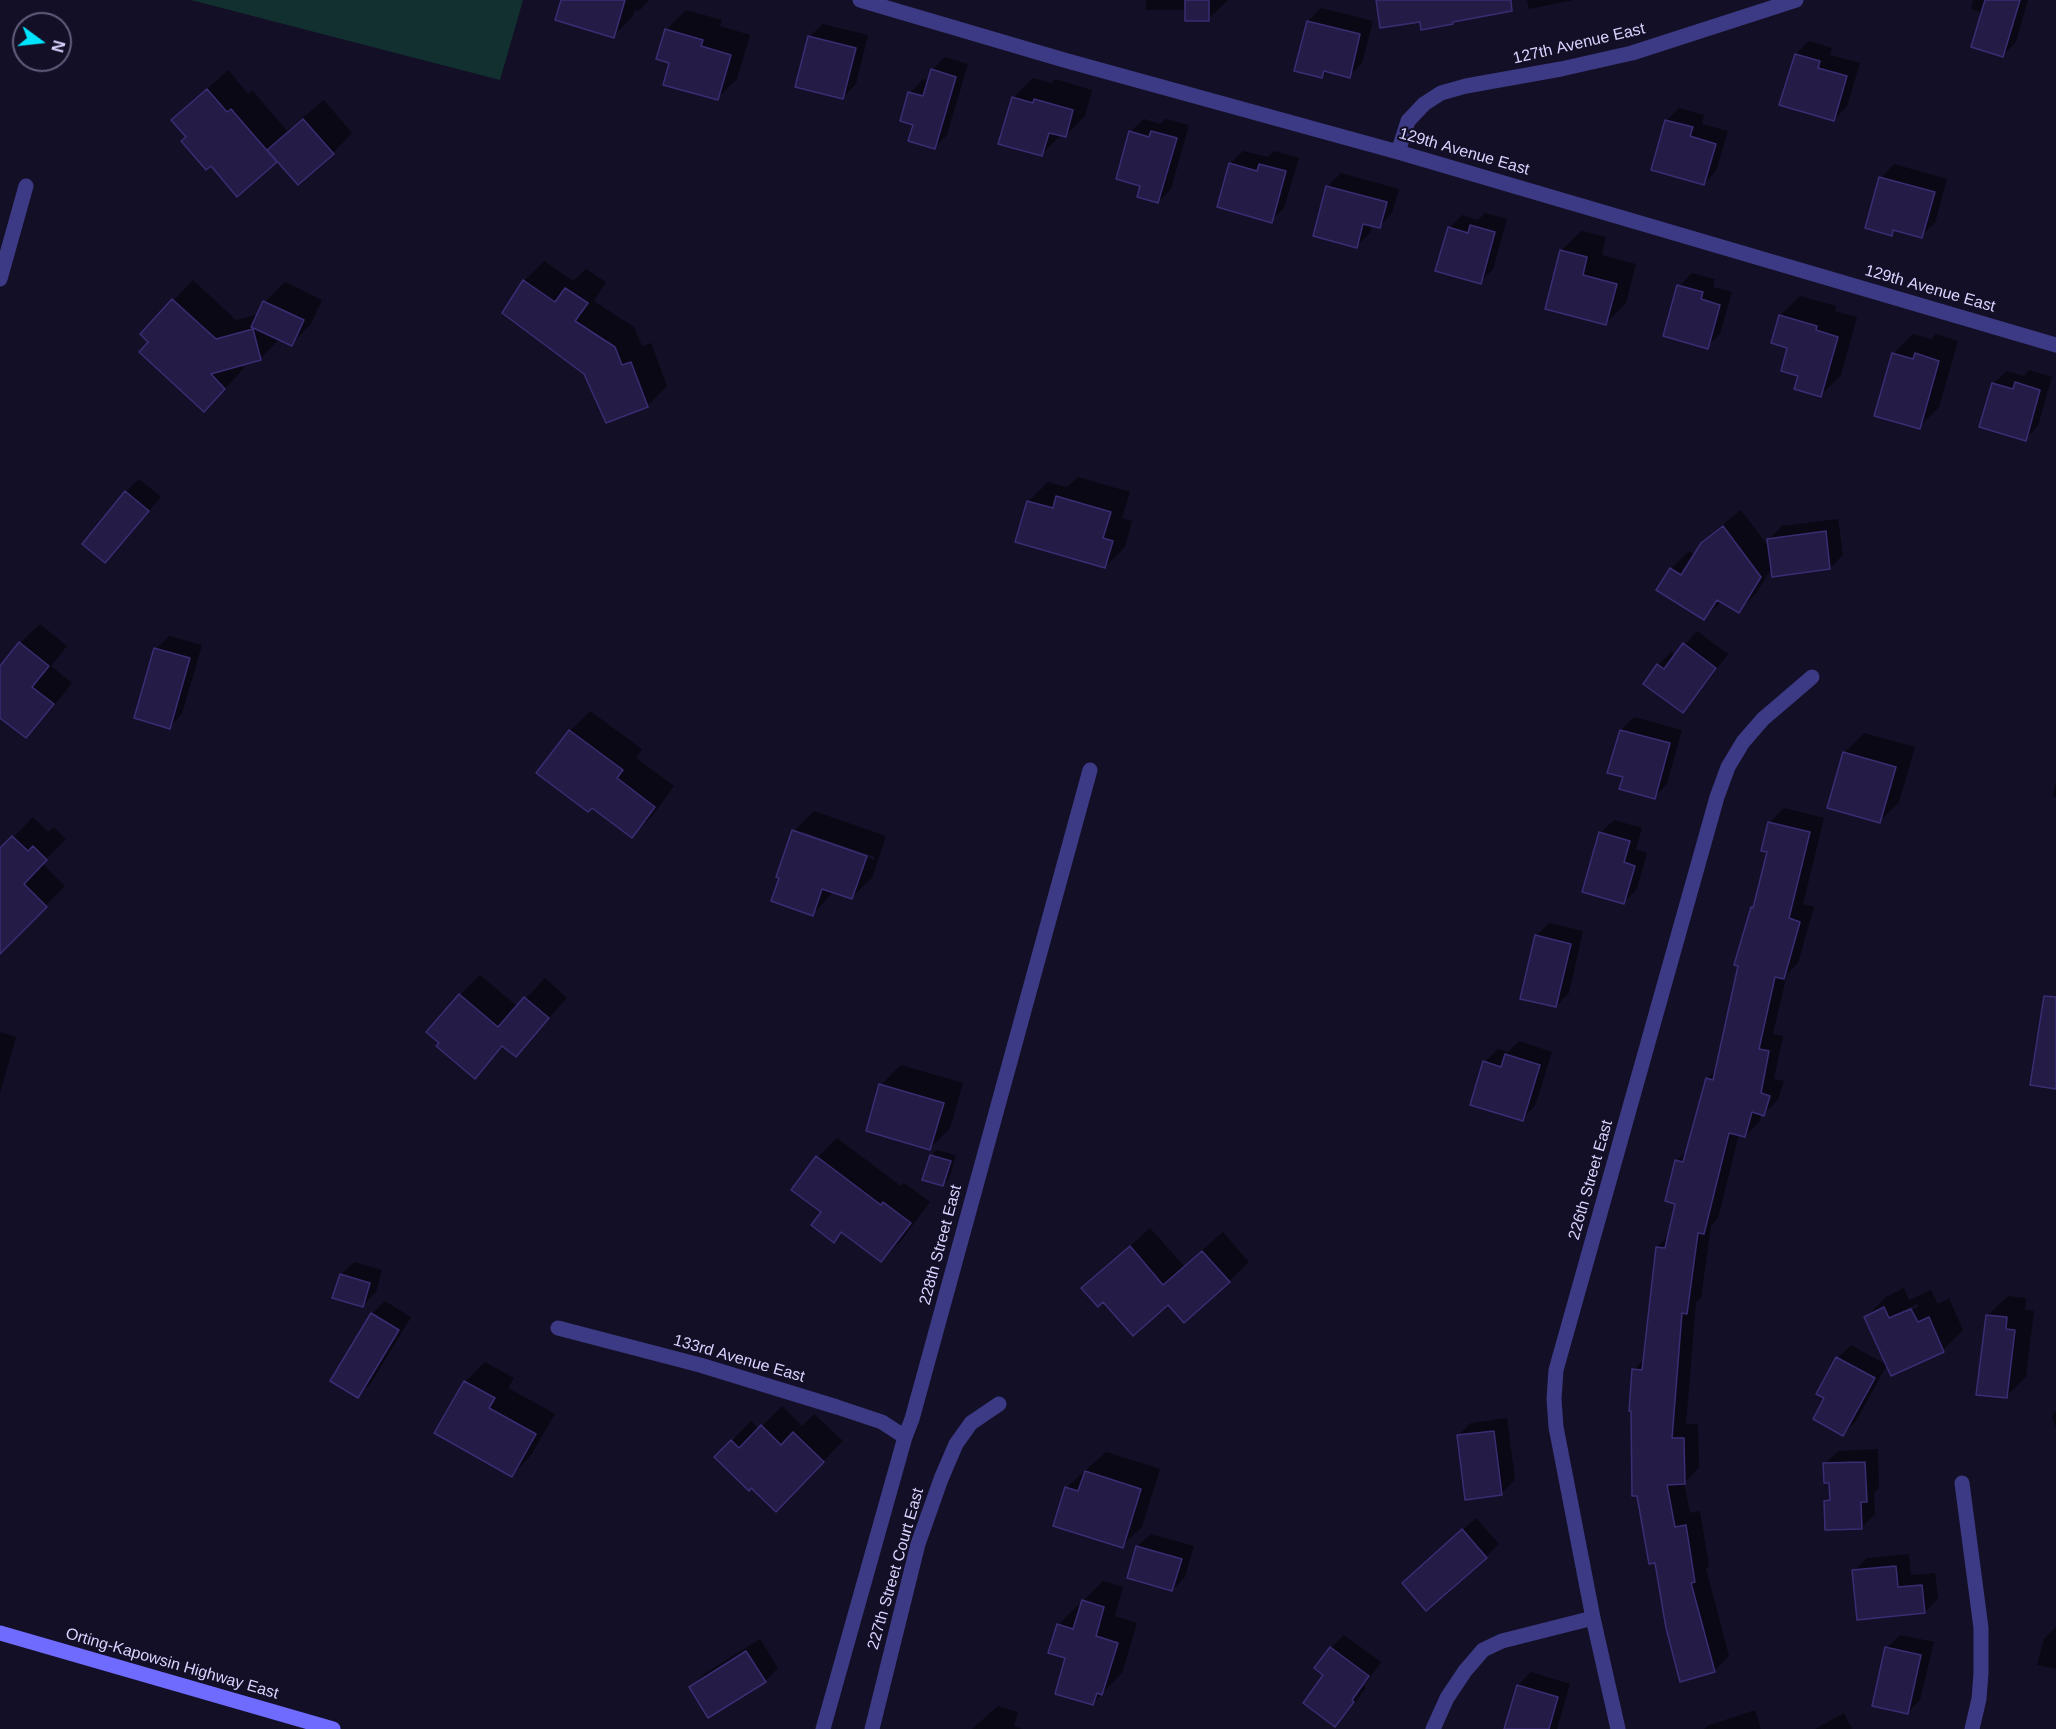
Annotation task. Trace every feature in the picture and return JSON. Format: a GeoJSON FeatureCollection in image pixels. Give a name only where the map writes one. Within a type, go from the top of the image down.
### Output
{"type":"FeatureCollection","features":[{"type":"Feature","properties":{"kind":"main road","name":"Orting-Kapowsin Highway East"},"geometry":{"type":"LineString","coordinates":[[0,1633],[333,1729]]}},
{"type":"Feature","properties":{"kind":"street","name":"129th Avenue East"},"geometry":{"type":"LineString","coordinates":[[860,0],[1064,60],[1398,152],[2056,345]]}},
{"type":"Feature","properties":{"kind":"street","name":"127th Avenue East"},"geometry":{"type":"LineString","coordinates":[[1398,152],[1408,121],[1424,104],[1441,93],[1632,53],[1796,0]]}},
{"type":"Feature","properties":{"kind":"street"},"geometry":{"type":"LineString","coordinates":[[0,279],[26,186]]}},
{"type":"Feature","properties":{"kind":"street","name":"226th Street East"},"geometry":{"type":"LineString","coordinates":[[1618,1729],[1593,1618],[1556,1427],[1554,1399],[1556,1371],[1717,797],[1728,767],[1743,742],[1763,719],[1812,677]]}},
{"type":"Feature","properties":{"kind":"street","name":"228th Street East"},"geometry":{"type":"LineString","coordinates":[[823,1729],[912,1419],[1090,770]]}},
{"type":"Feature","properties":{"kind":"street","name":"133rd Avenue East"},"geometry":{"type":"LineString","coordinates":[[558,1328],[700,1365],[826,1403],[882,1422],[905,1437]]}},
{"type":"Feature","properties":{"kind":"street","name":"227th Street Court East"},"geometry":{"type":"LineString","coordinates":[[872,1729],[918,1544],[941,1479],[956,1444],[971,1423],[999,1404]]}},
{"type":"Feature","properties":{"kind":"street"},"geometry":{"type":"LineString","coordinates":[[1962,1483],[1981,1628],[1981,1682],[1972,1729]]}},
{"type":"Feature","properties":{"kind":"street"},"geometry":{"type":"LineString","coordinates":[[1433,1729],[1447,1698],[1483,1650],[1502,1641],[1593,1618]]}},
{"type":"Feature","properties":{"kind":"green space"},"geometry":{"type":"Polygon","coordinates":[[[191,0],[523,0],[500,80],[191,0]]]}},
{"type":"Feature","properties":{"kind":"building"},"geometry":{"type":"Polygon","coordinates":[[[561,0],[625,0],[614,38],[555,20],[561,0]]]}},
{"type":"Feature","properties":{"kind":"building"},"geometry":{"type":"Polygon","coordinates":[[[1185,0],[1209,0],[1209,21],[1185,21],[1185,0]]]}},
{"type":"Feature","properties":{"kind":"building"},"geometry":{"type":"Polygon","coordinates":[[[1376,0],[1511,0],[1512,11],[1421,30],[1420,22],[1380,28],[1376,0]]]}},
{"type":"Feature","properties":{"kind":"building"},"geometry":{"type":"Polygon","coordinates":[[[1985,0],[2020,0],[2003,57],[1971,47],[1985,0]]]}},
{"type":"Feature","properties":{"kind":"building"},"geometry":{"type":"Polygon","coordinates":[[[1307,21],[1360,34],[1350,78],[1324,71],[1322,78],[1294,71],[1307,21]]]}},
{"type":"Feature","properties":{"kind":"building"},"geometry":{"type":"Polygon","coordinates":[[[665,29],[703,40],[701,46],[731,55],[718,100],[663,85],[669,63],[656,59],[665,29]]]}},
{"type":"Feature","properties":{"kind":"building"},"geometry":{"type":"Polygon","coordinates":[[[808,36],[856,48],[843,99],[795,87],[808,36]]]}},
{"type":"Feature","properties":{"kind":"building"},"geometry":{"type":"Polygon","coordinates":[[[1795,54],[1820,61],[1818,68],[1847,76],[1834,121],[1779,105],[1795,54]]]}},
{"type":"Feature","properties":{"kind":"building"},"geometry":{"type":"Polygon","coordinates":[[[931,69],[956,77],[935,149],[908,141],[913,125],[900,121],[908,92],[923,96],[931,69]]]}},
{"type":"Feature","properties":{"kind":"building"},"geometry":{"type":"Polygon","coordinates":[[[207,89],[227,112],[231,109],[277,162],[237,197],[211,166],[206,170],[181,141],[186,137],[171,120],[207,89]]]}},
{"type":"Feature","properties":{"kind":"building"},"geometry":{"type":"Polygon","coordinates":[[[1012,97],[1033,103],[1034,99],[1073,110],[1066,137],[1049,133],[1042,156],[998,144],[1012,97]]]}},
{"type":"Feature","properties":{"kind":"building"},"geometry":{"type":"Polygon","coordinates":[[[303,119],[334,154],[298,185],[267,150],[303,119]]]}},
{"type":"Feature","properties":{"kind":"building"},"geometry":{"type":"Polygon","coordinates":[[[1665,120],[1693,127],[1690,136],[1716,144],[1704,185],[1651,170],[1665,120]]]}},
{"type":"Feature","properties":{"kind":"building"},"geometry":{"type":"Polygon","coordinates":[[[1129,131],[1149,137],[1151,131],[1177,138],[1158,203],[1137,197],[1140,186],[1116,179],[1129,131]]]}},
{"type":"Feature","properties":{"kind":"building"},"geometry":{"type":"Polygon","coordinates":[[[1229,163],[1257,171],[1259,164],[1286,171],[1272,223],[1217,207],[1229,163]]]}},
{"type":"Feature","properties":{"kind":"building"},"geometry":{"type":"Polygon","coordinates":[[[1879,177],[1935,192],[1922,238],[1893,230],[1892,236],[1865,228],[1879,177]]]}},
{"type":"Feature","properties":{"kind":"building"},"geometry":{"type":"Polygon","coordinates":[[[1326,186],[1387,202],[1380,228],[1363,224],[1357,248],[1313,236],[1326,186]]]}},
{"type":"Feature","properties":{"kind":"building"},"geometry":{"type":"Polygon","coordinates":[[[1470,225],[1495,232],[1481,284],[1435,271],[1448,227],[1468,233],[1470,225]]]}},
{"type":"Feature","properties":{"kind":"building"},"geometry":{"type":"Polygon","coordinates":[[[1560,250],[1587,257],[1583,275],[1617,284],[1606,325],[1545,309],[1560,250]]]}},
{"type":"Feature","properties":{"kind":"building"},"geometry":{"type":"Polygon","coordinates":[[[523,280],[555,302],[565,288],[588,303],[575,321],[615,347],[622,365],[631,362],[648,407],[606,423],[584,374],[502,313],[523,280]]]}},
{"type":"Feature","properties":{"kind":"building"},"geometry":{"type":"Polygon","coordinates":[[[1677,285],[1703,292],[1701,299],[1720,305],[1708,349],[1663,336],[1677,285]]]}},
{"type":"Feature","properties":{"kind":"building"},"geometry":{"type":"Polygon","coordinates":[[[172,299],[216,339],[253,329],[261,360],[211,374],[225,389],[204,412],[139,352],[148,342],[140,334],[172,299]]]}},
{"type":"Feature","properties":{"kind":"building"},"geometry":{"type":"Polygon","coordinates":[[[263,301],[304,320],[292,346],[251,327],[263,301]]]}},
{"type":"Feature","properties":{"kind":"building"},"geometry":{"type":"Polygon","coordinates":[[[1779,315],[1817,326],[1816,330],[1838,337],[1821,397],[1794,389],[1798,376],[1781,371],[1787,348],[1771,343],[1779,315]]]}},
{"type":"Feature","properties":{"kind":"building"},"geometry":{"type":"Polygon","coordinates":[[[1892,353],[1913,359],[1915,353],[1939,361],[1920,429],[1874,416],[1892,353]]]}},
{"type":"Feature","properties":{"kind":"building"},"geometry":{"type":"Polygon","coordinates":[[[2015,382],[2040,390],[2026,441],[1979,427],[1992,383],[2013,389],[2015,382]]]}},
{"type":"Feature","properties":{"kind":"building"},"geometry":{"type":"Polygon","coordinates":[[[125,491],[149,511],[105,563],[82,544],[125,491]]]}},
{"type":"Feature","properties":{"kind":"building"},"geometry":{"type":"Polygon","coordinates":[[[1056,496],[1111,512],[1103,538],[1113,541],[1105,568],[1015,542],[1027,501],[1053,508],[1056,496]]]}},
{"type":"Feature","properties":{"kind":"building"},"geometry":{"type":"Polygon","coordinates":[[[1723,526],[1761,577],[1739,613],[1717,600],[1704,620],[1656,590],[1670,568],[1681,575],[1701,543],[1723,526]]]}},
{"type":"Feature","properties":{"kind":"building"},"geometry":{"type":"Polygon","coordinates":[[[1826,531],[1830,569],[1772,577],[1767,539],[1826,531]]]}},
{"type":"Feature","properties":{"kind":"building"},"geometry":{"type":"Polygon","coordinates":[[[19,642],[49,666],[32,687],[54,704],[26,738],[0,718],[0,666],[19,642]]]}},
{"type":"Feature","properties":{"kind":"building"},"geometry":{"type":"Polygon","coordinates":[[[1683,643],[1716,668],[1683,713],[1643,684],[1657,664],[1664,669],[1683,643]]]}},
{"type":"Feature","properties":{"kind":"building"},"geometry":{"type":"Polygon","coordinates":[[[154,648],[190,658],[170,729],[134,718],[154,648]]]}},
{"type":"Feature","properties":{"kind":"building"},"geometry":{"type":"Polygon","coordinates":[[[569,730],[623,770],[617,778],[655,807],[632,838],[592,808],[588,812],[536,773],[569,730]]]}},
{"type":"Feature","properties":{"kind":"building"},"geometry":{"type":"Polygon","coordinates":[[[1620,730],[1670,743],[1655,799],[1619,789],[1623,777],[1607,773],[1620,730]]]}},
{"type":"Feature","properties":{"kind":"building"},"geometry":{"type":"Polygon","coordinates":[[[1843,752],[1896,767],[1880,823],[1827,808],[1843,752]]]}},
{"type":"Feature","properties":{"kind":"building"},"geometry":{"type":"Polygon","coordinates":[[[1768,822],[1810,832],[1789,918],[1800,922],[1784,979],[1775,977],[1759,1049],[1769,1051],[1761,1093],[1770,1096],[1764,1116],[1752,1112],[1745,1137],[1729,1133],[1704,1234],[1698,1233],[1687,1314],[1682,1313],[1672,1438],[1684,1438],[1685,1484],[1667,1485],[1675,1527],[1686,1525],[1695,1582],[1691,1583],[1715,1672],[1680,1682],[1666,1628],[1655,1563],[1649,1564],[1637,1496],[1632,1496],[1631,1411],[1629,1411],[1632,1369],[1642,1370],[1656,1247],[1665,1248],[1675,1204],[1665,1201],[1675,1160],[1683,1162],[1706,1078],[1713,1080],[1738,966],[1734,965],[1751,907],[1753,908],[1767,852],[1761,851],[1768,822]]]}},
{"type":"Feature","properties":{"kind":"building"},"geometry":{"type":"Polygon","coordinates":[[[792,830],[867,856],[852,899],[822,889],[813,916],[771,901],[779,878],[776,877],[792,830]]]}},
{"type":"Feature","properties":{"kind":"building"},"geometry":{"type":"Polygon","coordinates":[[[1599,832],[1630,841],[1624,862],[1635,866],[1624,904],[1582,892],[1599,832]]]}},
{"type":"Feature","properties":{"kind":"building"},"geometry":{"type":"Polygon","coordinates":[[[12,836],[28,851],[33,846],[47,860],[24,884],[47,907],[0,954],[0,848],[12,836]]]}},
{"type":"Feature","properties":{"kind":"building"},"geometry":{"type":"Polygon","coordinates":[[[1535,935],[1571,944],[1556,1007],[1520,999],[1535,935]]]}},
{"type":"Feature","properties":{"kind":"building"},"geometry":{"type":"Polygon","coordinates":[[[459,994],[498,1027],[524,997],[549,1018],[516,1057],[502,1046],[475,1079],[436,1046],[439,1043],[426,1032],[459,994]]]}},
{"type":"Feature","properties":{"kind":"building"},"geometry":{"type":"Polygon","coordinates":[[[2044,996],[2056,997],[2056,1089],[2030,1085],[2044,996]]]}},
{"type":"Feature","properties":{"kind":"building"},"geometry":{"type":"Polygon","coordinates":[[[1505,1054],[1540,1065],[1523,1121],[1470,1105],[1483,1061],[1501,1067],[1505,1054]]]}},
{"type":"Feature","properties":{"kind":"building"},"geometry":{"type":"Polygon","coordinates":[[[879,1084],[944,1103],[930,1150],[866,1131],[879,1084]]]}},
{"type":"Feature","properties":{"kind":"building"},"geometry":{"type":"Polygon","coordinates":[[[930,1155],[951,1161],[943,1186],[922,1180],[930,1155]]]}},
{"type":"Feature","properties":{"kind":"building"},"geometry":{"type":"Polygon","coordinates":[[[816,1156],[881,1205],[883,1202],[911,1223],[881,1262],[841,1232],[834,1243],[811,1225],[821,1212],[791,1190],[816,1156]]]}},
{"type":"Feature","properties":{"kind":"building"},"geometry":{"type":"Polygon","coordinates":[[[1130,1246],[1163,1285],[1202,1251],[1230,1282],[1184,1323],[1168,1305],[1133,1336],[1103,1302],[1098,1307],[1081,1288],[1130,1246]]]}},
{"type":"Feature","properties":{"kind":"building"},"geometry":{"type":"Polygon","coordinates":[[[340,1274],[370,1283],[363,1307],[332,1298],[340,1274]]]}},
{"type":"Feature","properties":{"kind":"building"},"geometry":{"type":"Polygon","coordinates":[[[1884,1307],[1889,1318],[1911,1309],[1918,1322],[1929,1317],[1944,1352],[1891,1376],[1864,1317],[1884,1307]]]}},
{"type":"Feature","properties":{"kind":"building"},"geometry":{"type":"Polygon","coordinates":[[[371,1313],[399,1330],[358,1398],[330,1381],[371,1313]]]}},
{"type":"Feature","properties":{"kind":"building"},"geometry":{"type":"Polygon","coordinates":[[[1986,1315],[2007,1317],[2006,1329],[2015,1330],[2007,1398],[1976,1395],[1986,1315]]]}},
{"type":"Feature","properties":{"kind":"building"},"geometry":{"type":"Polygon","coordinates":[[[1836,1357],[1875,1378],[1843,1436],[1813,1419],[1824,1398],[1816,1394],[1836,1357]]]}},
{"type":"Feature","properties":{"kind":"building"},"geometry":{"type":"Polygon","coordinates":[[[464,1381],[495,1398],[489,1408],[536,1434],[512,1477],[434,1433],[464,1381]]]}},
{"type":"Feature","properties":{"kind":"building"},"geometry":{"type":"Polygon","coordinates":[[[761,1425],[781,1445],[793,1432],[824,1462],[776,1512],[751,1488],[749,1491],[714,1457],[731,1440],[739,1448],[761,1425]]]}},
{"type":"Feature","properties":{"kind":"building"},"geometry":{"type":"Polygon","coordinates":[[[1494,1431],[1502,1495],[1465,1500],[1457,1435],[1494,1431]]]}},
{"type":"Feature","properties":{"kind":"building"},"geometry":{"type":"Polygon","coordinates":[[[1865,1462],[1867,1502],[1861,1502],[1862,1529],[1825,1530],[1824,1501],[1830,1500],[1829,1483],[1824,1483],[1823,1463],[1865,1462]]]}},
{"type":"Feature","properties":{"kind":"building"},"geometry":{"type":"Polygon","coordinates":[[[1085,1471],[1141,1489],[1123,1548],[1053,1526],[1065,1487],[1078,1491],[1085,1471]]]}},
{"type":"Feature","properties":{"kind":"building"},"geometry":{"type":"Polygon","coordinates":[[[1462,1529],[1487,1558],[1426,1611],[1402,1583],[1462,1529]]]}},
{"type":"Feature","properties":{"kind":"building"},"geometry":{"type":"Polygon","coordinates":[[[1136,1546],[1182,1559],[1172,1591],[1127,1578],[1136,1546]]]}},
{"type":"Feature","properties":{"kind":"building"},"geometry":{"type":"Polygon","coordinates":[[[1896,1566],[1898,1587],[1922,1585],[1925,1613],[1857,1620],[1852,1570],[1896,1566]]]}},
{"type":"Feature","properties":{"kind":"building"},"geometry":{"type":"Polygon","coordinates":[[[1082,1600],[1104,1607],[1096,1636],[1118,1643],[1102,1695],[1097,1693],[1093,1705],[1055,1694],[1065,1658],[1048,1653],[1057,1624],[1073,1629],[1082,1600]]]}},
{"type":"Feature","properties":{"kind":"building"},"geometry":{"type":"Polygon","coordinates":[[[1330,1647],[1369,1676],[1352,1700],[1354,1702],[1335,1727],[1303,1703],[1323,1675],[1314,1668],[1330,1647]]]}},
{"type":"Feature","properties":{"kind":"building"},"geometry":{"type":"Polygon","coordinates":[[[1885,1647],[1921,1655],[1908,1714],[1872,1706],[1885,1647]]]}},
{"type":"Feature","properties":{"kind":"building"},"geometry":{"type":"Polygon","coordinates":[[[746,1651],[766,1682],[708,1718],[689,1687],[746,1651]]]}},
{"type":"Feature","properties":{"kind":"building"},"geometry":{"type":"Polygon","coordinates":[[[1517,1685],[1558,1697],[1549,1729],[1504,1729],[1517,1685]]]}}]}
